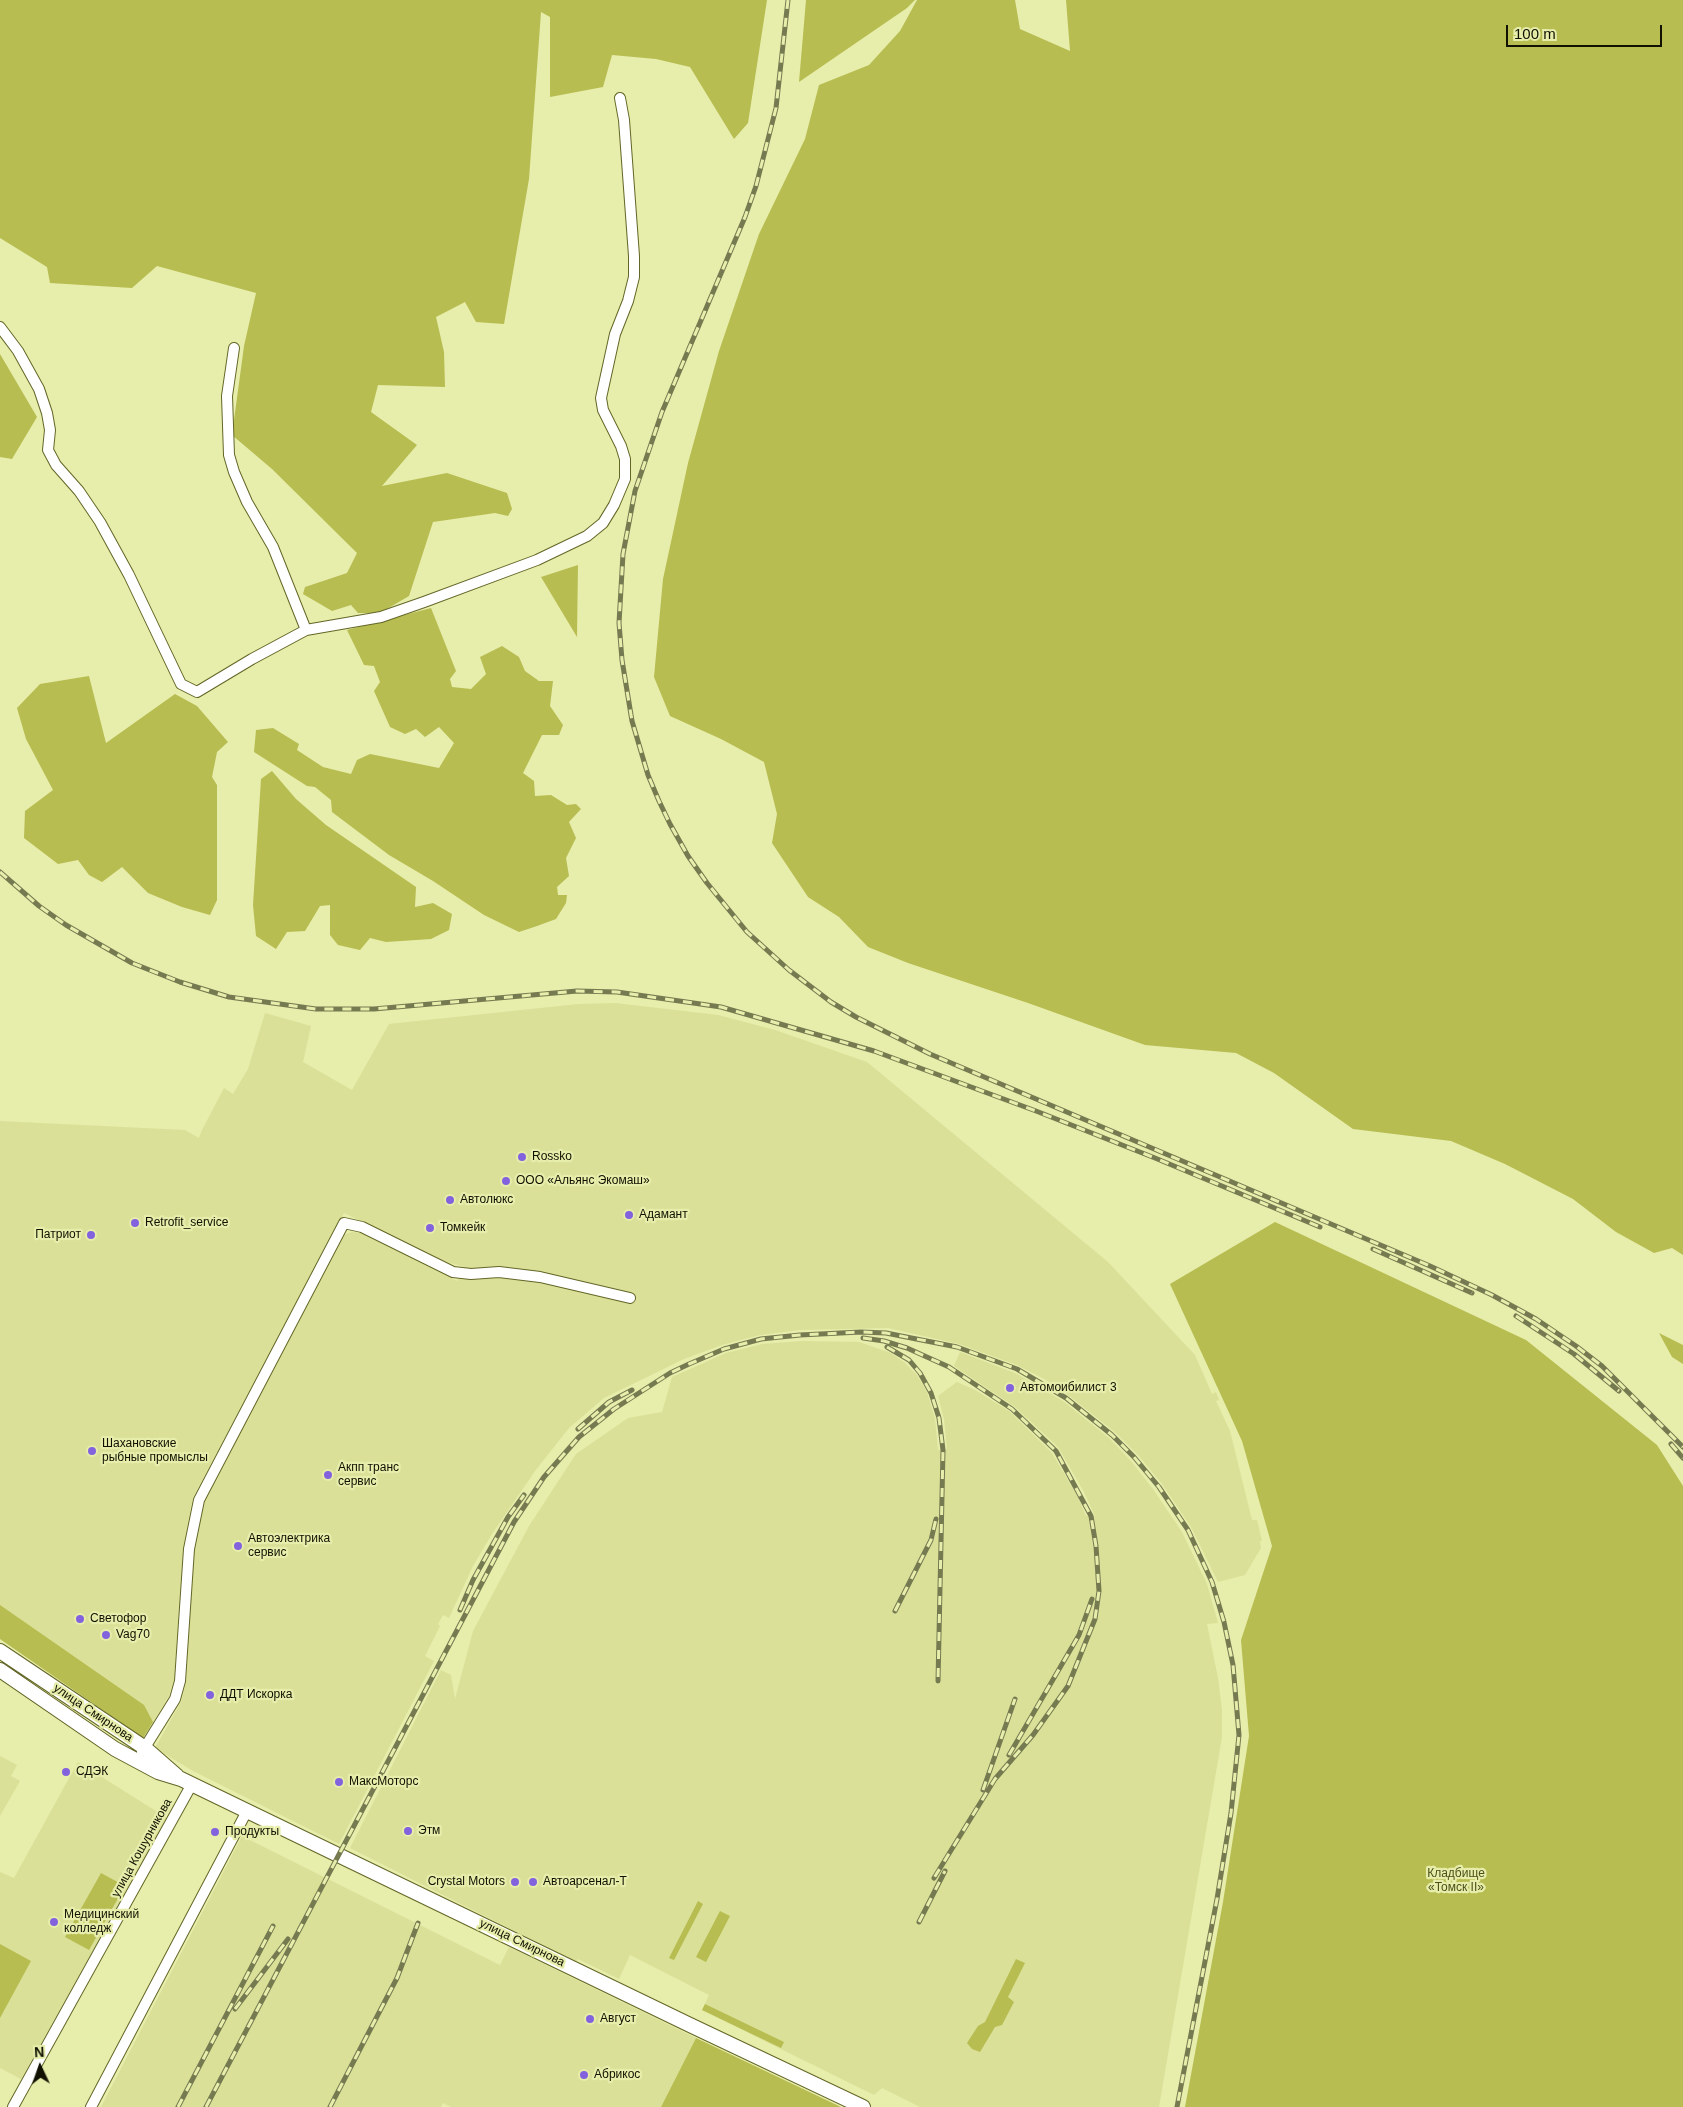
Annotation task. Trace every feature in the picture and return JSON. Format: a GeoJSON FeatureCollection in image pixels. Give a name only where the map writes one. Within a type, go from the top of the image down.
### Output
{"type":"FeatureCollection","features":[{"type":"Feature","properties":{"kind":"main road","name":"улица Смирнова"},"geometry":{"type":"LineString","coordinates":[[0,1651],[145,1748],[186,1782]]}},
{"type":"Feature","properties":{"kind":"main road","name":"улица Смирнова"},"geometry":{"type":"LineString","coordinates":[[0,1670],[137,1761],[158,1772],[186,1782],[690,2026],[863,2107]]}},
{"type":"Feature","properties":{"kind":"street"},"geometry":{"type":"LineString","coordinates":[[0,327],[18,351],[39,389],[47,413],[50,430],[48,450],[56,465],[79,491],[100,522],[138,592],[181,684],[198,692],[252,659],[306,630],[381,617],[537,560],[587,536],[603,523],[614,505],[625,479],[625,460],[621,446],[604,410],[601,398],[615,334],[628,301],[634,277],[624,120],[620,98]]}},
{"type":"Feature","properties":{"kind":"street"},"geometry":{"type":"LineString","coordinates":[[234,348],[227,396],[229,455],[247,502],[273,547],[306,630]]}},
{"type":"Feature","properties":{"kind":"street"},"geometry":{"type":"LineString","coordinates":[[137,1761],[175,1699],[180,1681],[189,1549],[198,1500],[344,1223],[362,1227],[453,1272],[471,1274],[498,1272],[540,1277],[630,1298]]}},
{"type":"Feature","properties":{"kind":"street","name":"улица Кошурникова"},"geometry":{"type":"LineString","coordinates":[[13,2107],[186,1782]]}},
{"type":"Feature","properties":{"kind":"street"},"geometry":{"type":"LineString","coordinates":[[92,2107],[247,1811]]}},
{"type":"Feature","properties":{"kind":"shaded area"},"geometry":{"type":"Polygon","coordinates":[[[615,1003],[718,1015],[775,1030],[867,1062],[1108,1262],[1195,1355],[1212,1394],[1216,1392],[1219,1400],[1216,1401],[1230,1431],[1252,1520],[1257,1520],[1262,1541],[1260,1541],[1261,1548],[1245,1575],[1218,1582],[1191,1527],[1162,1484],[1138,1455],[1116,1433],[1068,1395],[1044,1379],[1017,1365],[959,1344],[888,1328],[800,1330],[760,1335],[722,1345],[684,1359],[604,1398],[569,1428],[535,1471],[492,1534],[473,1566],[449,1618],[443,1615],[438,1624],[440,1626],[425,1656],[434,1661],[339,1844],[193,1771],[155,1748],[181,1702],[186,1682],[194,1550],[204,1501],[343,1235],[352,1232],[360,1233],[457,1281],[465,1267],[446,1262],[344,1213],[193,1497],[183,1548],[174,1680],[169,1696],[143,1738],[0,1639],[0,1121],[185,1130],[199,1138],[224,1088],[233,1094],[248,1069],[265,1013],[311,1026],[303,1062],[352,1090],[389,1024],[579,1004],[615,1003]]]}},
{"type":"Feature","properties":{"kind":"shaded area"},"geometry":{"type":"Polygon","coordinates":[[[802,1341],[859,1342],[891,1353],[905,1363],[917,1375],[927,1392],[935,1419],[938,1450],[947,1449],[944,1419],[938,1396],[957,1382],[975,1390],[1009,1411],[1052,1453],[1078,1497],[1086,1516],[1095,1516],[1084,1492],[1058,1447],[1015,1407],[954,1366],[960,1352],[1015,1373],[1063,1401],[1109,1438],[1130,1460],[1153,1489],[1182,1532],[1207,1584],[1218,1623],[1207,1624],[1218,1678],[1222,1710],[1222,1737],[1159,2107],[920,2107],[882,2088],[874,2095],[702,2010],[709,1995],[630,1955],[619,1979],[578,1959],[576,1962],[350,1848],[441,1670],[451,1675],[455,1699],[473,1631],[529,1526],[576,1454],[628,1418],[662,1412],[672,1377],[726,1353],[762,1344],[802,1341]]]}},
{"type":"Feature","properties":{"kind":"shaded area"},"geometry":{"type":"Polygon","coordinates":[[[0,1756],[17,1765],[11,1776],[20,1781],[0,1816],[0,1756]]]}},
{"type":"Feature","properties":{"kind":"shaded area","name":"Медицинский колледж"},"geometry":{"type":"Polygon","coordinates":[[[78,1762],[167,1818],[21,2079],[0,2068],[0,1872],[14,1878],[78,1762]]]}},
{"type":"Feature","properties":{"kind":"shaded area"},"geometry":{"type":"Polygon","coordinates":[[[242,1836],[500,1965],[509,1947],[696,2038],[661,2107],[451,2107],[443,2103],[441,2107],[101,2107],[242,1836]]]}},
{"type":"Feature","properties":{"kind":"green space"},"geometry":{"type":"Polygon","coordinates":[[[0,0],[767,0],[748,123],[734,139],[690,67],[656,59],[612,55],[603,87],[550,97],[550,17],[541,12],[529,179],[504,324],[476,322],[465,302],[436,317],[444,352],[445,387],[378,385],[371,412],[417,445],[382,486],[447,473],[507,493],[512,509],[508,516],[495,513],[433,522],[409,596],[380,613],[358,613],[351,605],[332,611],[303,594],[305,587],[347,573],[357,553],[272,469],[232,435],[244,346],[256,293],[157,266],[132,288],[50,283],[47,267],[0,238],[0,0]]]}},
{"type":"Feature","properties":{"kind":"green space"},"geometry":{"type":"Polygon","coordinates":[[[806,0],[915,0],[907,8],[799,82],[806,0]]]}},
{"type":"Feature","properties":{"kind":"green space"},"geometry":{"type":"Polygon","coordinates":[[[917,0],[1015,0],[1020,29],[1070,51],[1066,0],[1683,0],[1683,1255],[1672,1248],[1654,1253],[1616,1232],[1573,1199],[1505,1164],[1451,1141],[1353,1129],[1274,1073],[1236,1053],[1145,1045],[908,963],[868,947],[839,917],[808,897],[772,843],[777,814],[764,762],[721,739],[670,716],[654,677],[663,579],[688,463],[719,351],[759,234],[805,139],[819,85],[869,65],[900,31],[917,0]]]}},
{"type":"Feature","properties":{"kind":"green space"},"geometry":{"type":"Polygon","coordinates":[[[0,354],[37,417],[12,459],[0,457],[0,354]]]}},
{"type":"Feature","properties":{"kind":"green space"},"geometry":{"type":"Polygon","coordinates":[[[578,565],[577,637],[541,577],[578,565]]]}},
{"type":"Feature","properties":{"kind":"green space"},"geometry":{"type":"Polygon","coordinates":[[[431,608],[456,671],[450,679],[452,687],[471,689],[486,674],[480,657],[502,646],[519,657],[525,671],[539,681],[553,681],[550,706],[563,725],[559,735],[542,735],[523,773],[534,781],[535,796],[551,795],[567,805],[576,804],[581,809],[569,822],[576,838],[566,858],[569,876],[557,887],[558,895],[567,895],[566,903],[556,919],[519,932],[484,915],[433,881],[389,855],[332,812],[331,800],[315,787],[307,786],[254,752],[256,730],[273,728],[299,744],[297,750],[323,767],[351,774],[357,760],[370,754],[439,768],[454,743],[439,727],[425,737],[416,729],[405,734],[390,727],[374,691],[380,682],[374,666],[364,665],[347,630],[431,608]]]}},
{"type":"Feature","properties":{"kind":"green space"},"geometry":{"type":"Polygon","coordinates":[[[89,676],[106,743],[175,694],[197,706],[228,742],[217,752],[212,777],[217,785],[217,900],[210,915],[182,907],[148,893],[122,867],[102,882],[89,875],[78,860],[58,864],[24,838],[25,811],[53,790],[26,739],[17,708],[40,684],[89,676]]]}},
{"type":"Feature","properties":{"kind":"green space"},"geometry":{"type":"Polygon","coordinates":[[[272,771],[296,799],[326,825],[416,887],[415,907],[433,903],[452,914],[449,930],[431,939],[386,942],[370,938],[360,950],[338,945],[330,935],[330,905],[320,906],[305,931],[287,932],[276,949],[256,936],[253,905],[261,779],[272,771]]]}},
{"type":"Feature","properties":{"kind":"green space","name":"Кладбище «Томск II»"},"geometry":{"type":"Polygon","coordinates":[[[1275,1222],[1526,1340],[1657,1445],[1683,1486],[1683,2107],[1185,2107],[1223,1902],[1249,1736],[1241,1640],[1272,1546],[1242,1441],[1170,1284],[1275,1222]]]}},
{"type":"Feature","properties":{"kind":"green space"},"geometry":{"type":"Polygon","coordinates":[[[1659,1333],[1683,1345],[1683,1364],[1672,1357],[1659,1333]]]}},
{"type":"Feature","properties":{"kind":"green space"},"geometry":{"type":"Polygon","coordinates":[[[0,1605],[144,1705],[153,1722],[143,1738],[0,1639],[0,1605]]]}},
{"type":"Feature","properties":{"kind":"green space"},"geometry":{"type":"Polygon","coordinates":[[[101,1873],[125,1886],[89,1950],[65,1937],[101,1873]]]}},
{"type":"Feature","properties":{"kind":"green space"},"geometry":{"type":"Polygon","coordinates":[[[698,1901],[703,1904],[674,1960],[669,1958],[698,1901]]]}},
{"type":"Feature","properties":{"kind":"green space"},"geometry":{"type":"Polygon","coordinates":[[[720,1911],[730,1916],[706,1962],[696,1957],[720,1911]]]}},
{"type":"Feature","properties":{"kind":"green space"},"geometry":{"type":"Polygon","coordinates":[[[0,1944],[31,1961],[0,2018],[0,1944]]]}},
{"type":"Feature","properties":{"kind":"green space"},"geometry":{"type":"Polygon","coordinates":[[[1016,1959],[1025,1963],[1008,1997],[1014,2002],[1002,2025],[995,2027],[980,2052],[972,2049],[967,2043],[978,2026],[985,2022],[1016,1959]]]}},
{"type":"Feature","properties":{"kind":"green space"},"geometry":{"type":"Polygon","coordinates":[[[705,2004],[784,2042],[781,2048],[702,2010],[705,2004]]]}},
{"type":"Feature","properties":{"kind":"green space"},"geometry":{"type":"Polygon","coordinates":[[[696,2038],[841,2107],[661,2107],[696,2038]]]}},
{"type":"Feature","properties":{"kind":"railway"},"geometry":{"type":"LineString","coordinates":[[788,0],[776,108],[756,186],[745,217],[662,412],[635,491],[623,554],[619,623],[622,660],[632,721],[648,775],[670,824],[688,856],[707,883],[747,932],[789,970],[831,1002],[856,1017],[930,1054],[1430,1266],[1492,1295],[1536,1319],[1602,1366],[1683,1447]]}},
{"type":"Feature","properties":{"kind":"railway"},"geometry":{"type":"LineString","coordinates":[[0,872],[39,906],[66,925],[132,963],[180,982],[229,997],[316,1009],[374,1009],[577,991],[617,992],[721,1007],[874,1051],[1036,1111],[1320,1227]]}},
{"type":"Feature","properties":{"kind":"railway"},"geometry":{"type":"LineString","coordinates":[[1373,1249],[1472,1293]]}},
{"type":"Feature","properties":{"kind":"railway"},"geometry":{"type":"LineString","coordinates":[[1516,1316],[1574,1354],[1619,1391]]}},
{"type":"Feature","properties":{"kind":"railway"},"geometry":{"type":"LineString","coordinates":[[206,2107],[514,1522],[544,1477],[579,1437],[614,1409],[670,1373],[689,1364],[724,1349],[761,1339],[861,1332],[886,1333],[957,1347],[1017,1369],[1066,1398],[1112,1435],[1134,1457],[1159,1487],[1188,1530],[1212,1582],[1224,1622],[1233,1665],[1239,1735],[1231,1813],[1217,1899],[1177,2107]]}},
{"type":"Feature","properties":{"kind":"railway"},"geometry":{"type":"LineString","coordinates":[[863,1338],[884,1341],[907,1348],[949,1367],[1012,1409],[1056,1451],[1091,1516],[1096,1546],[1099,1591],[1095,1619],[1068,1686],[1033,1735],[995,1779],[934,1878]]}},
{"type":"Feature","properties":{"kind":"railway"},"geometry":{"type":"LineString","coordinates":[[887,1347],[909,1360],[920,1373],[931,1393],[939,1418],[943,1450],[938,1681]]}},
{"type":"Feature","properties":{"kind":"railway"},"geometry":{"type":"LineString","coordinates":[[578,1429],[609,1402],[632,1390]]}},
{"type":"Feature","properties":{"kind":"railway"},"geometry":{"type":"LineString","coordinates":[[1671,1444],[1683,1458]]}},
{"type":"Feature","properties":{"kind":"railway"},"geometry":{"type":"LineString","coordinates":[[460,1610],[473,1580],[508,1517],[524,1495]]}},
{"type":"Feature","properties":{"kind":"railway"},"geometry":{"type":"LineString","coordinates":[[895,1611],[931,1540],[936,1519]]}},
{"type":"Feature","properties":{"kind":"railway"},"geometry":{"type":"LineString","coordinates":[[1009,1755],[1079,1635],[1092,1599]]}},
{"type":"Feature","properties":{"kind":"railway"},"geometry":{"type":"LineString","coordinates":[[983,1790],[1015,1699]]}},
{"type":"Feature","properties":{"kind":"railway"},"geometry":{"type":"LineString","coordinates":[[919,1922],[945,1871]]}},
{"type":"Feature","properties":{"kind":"railway"},"geometry":{"type":"LineString","coordinates":[[330,2107],[397,1978],[418,1923]]}},
{"type":"Feature","properties":{"kind":"railway"},"geometry":{"type":"LineString","coordinates":[[178,2107],[273,1926]]}},
{"type":"Feature","properties":{"kind":"railway"},"geometry":{"type":"LineString","coordinates":[[235,2009],[288,1939]]}},
{"type":"Feature","properties":{"kind":"place","name":"Rossko"},"geometry":{"type":"Point","coordinates":[522,1157]}},
{"type":"Feature","properties":{"kind":"place","name":"ООО «Альянс Экомаш»"},"geometry":{"type":"Point","coordinates":[506,1181]}},
{"type":"Feature","properties":{"kind":"place","name":"Автолюкс"},"geometry":{"type":"Point","coordinates":[450,1200]}},
{"type":"Feature","properties":{"kind":"place","name":"Адамант"},"geometry":{"type":"Point","coordinates":[629,1215]}},
{"type":"Feature","properties":{"kind":"place","name":"Retrofit_service"},"geometry":{"type":"Point","coordinates":[135,1223]}},
{"type":"Feature","properties":{"kind":"place","name":"Томкейк"},"geometry":{"type":"Point","coordinates":[430,1228]}},
{"type":"Feature","properties":{"kind":"place","name":"Патриот"},"geometry":{"type":"Point","coordinates":[91,1235]}},
{"type":"Feature","properties":{"kind":"place","name":"Автомоибилист 3"},"geometry":{"type":"Point","coordinates":[1010,1388]}},
{"type":"Feature","properties":{"kind":"place","name":"Шахановские рыбные промыслы"},"geometry":{"type":"Point","coordinates":[92,1451]}},
{"type":"Feature","properties":{"kind":"place","name":"Акпп транс сервис"},"geometry":{"type":"Point","coordinates":[328,1475]}},
{"type":"Feature","properties":{"kind":"place","name":"Автоэлектрика сервис"},"geometry":{"type":"Point","coordinates":[238,1546]}},
{"type":"Feature","properties":{"kind":"place","name":"Светофор"},"geometry":{"type":"Point","coordinates":[80,1619]}},
{"type":"Feature","properties":{"kind":"place","name":"Vag70"},"geometry":{"type":"Point","coordinates":[106,1635]}},
{"type":"Feature","properties":{"kind":"place","name":"ДДТ Искорка"},"geometry":{"type":"Point","coordinates":[210,1695]}},
{"type":"Feature","properties":{"kind":"place","name":"СДЭК"},"geometry":{"type":"Point","coordinates":[66,1772]}},
{"type":"Feature","properties":{"kind":"place","name":"МаксМоторс"},"geometry":{"type":"Point","coordinates":[339,1782]}},
{"type":"Feature","properties":{"kind":"place","name":"Этм"},"geometry":{"type":"Point","coordinates":[408,1831]}},
{"type":"Feature","properties":{"kind":"place","name":"Продукты"},"geometry":{"type":"Point","coordinates":[215,1832]}},
{"type":"Feature","properties":{"kind":"place","name":"Crystal Motors"},"geometry":{"type":"Point","coordinates":[515,1882]}},
{"type":"Feature","properties":{"kind":"place","name":"Автоарсенал-Т"},"geometry":{"type":"Point","coordinates":[533,1882]}},
{"type":"Feature","properties":{"kind":"place","name":"Медицинский колледж"},"geometry":{"type":"Point","coordinates":[54,1922]}},
{"type":"Feature","properties":{"kind":"place","name":"Август"},"geometry":{"type":"Point","coordinates":[590,2019]}},
{"type":"Feature","properties":{"kind":"place","name":"Абрикос"},"geometry":{"type":"Point","coordinates":[584,2075]}}]}
